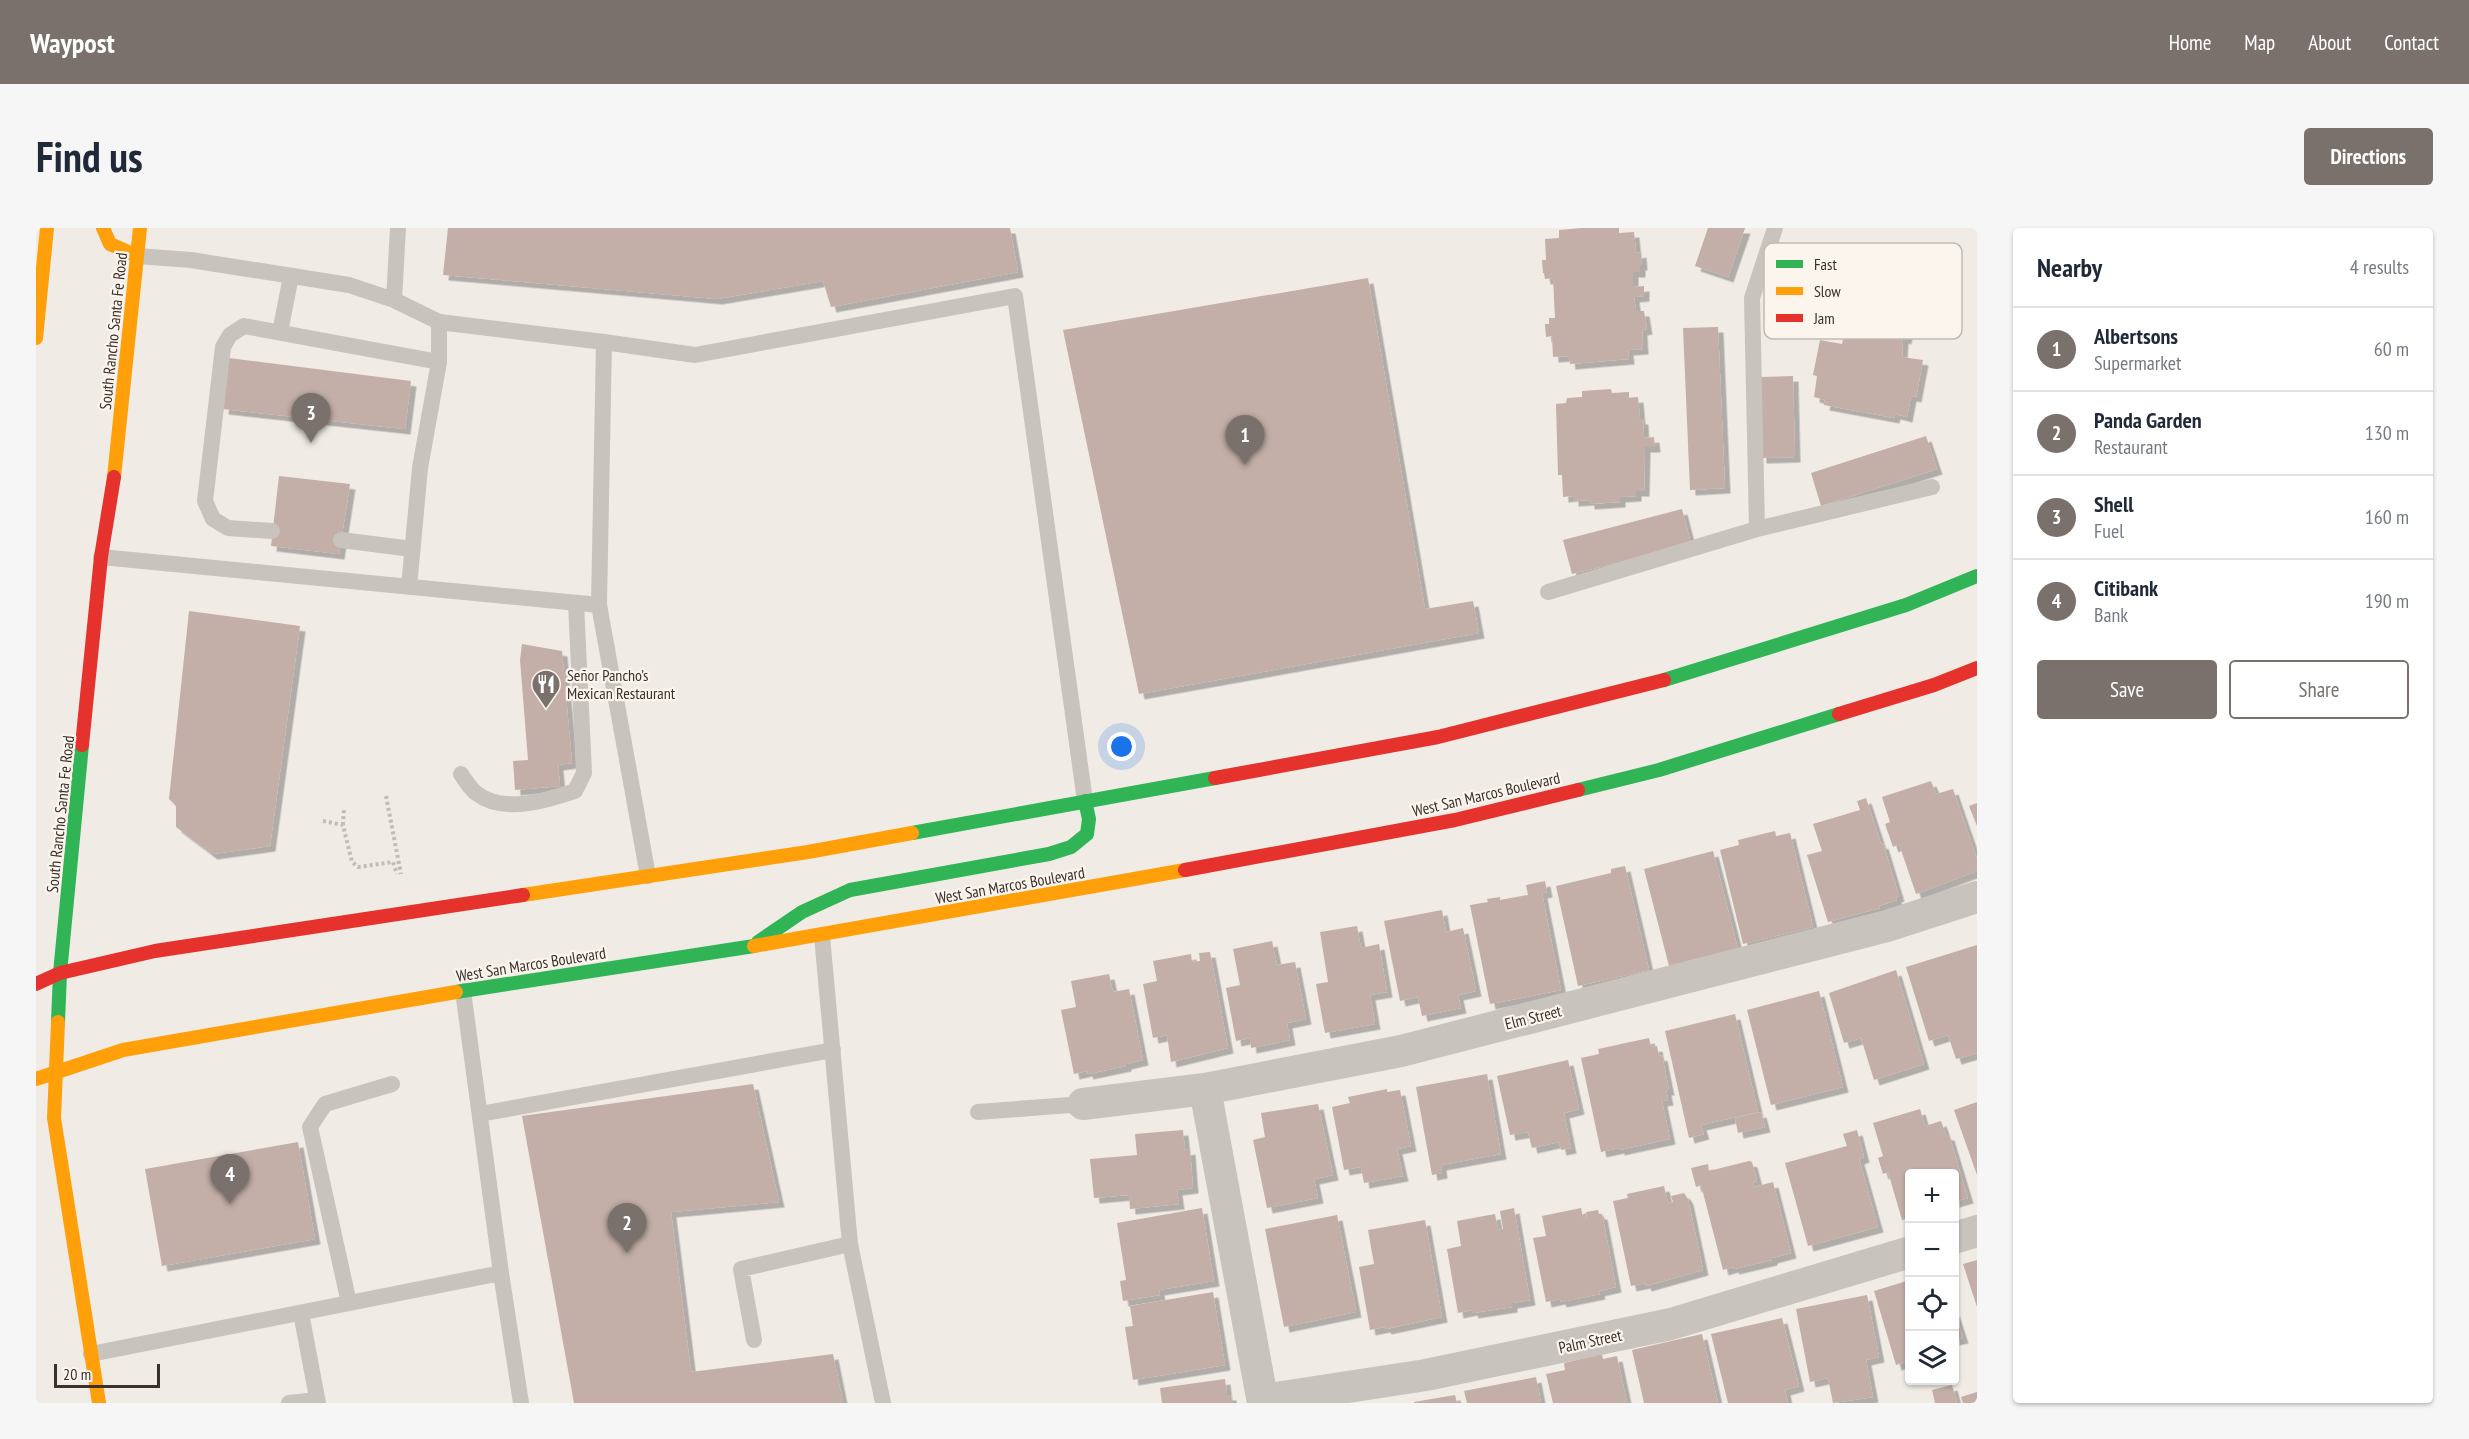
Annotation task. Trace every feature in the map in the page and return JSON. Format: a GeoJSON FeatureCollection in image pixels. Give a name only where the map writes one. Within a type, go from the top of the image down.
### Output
{"type":"FeatureCollection","features":[{"type":"Feature","properties":{"kind":"main road"},"geometry":{"type":"LineString","coordinates":[[36,338],[47,228]]}},
{"type":"Feature","properties":{"kind":"main road"},"geometry":{"type":"LineString","coordinates":[[103,228],[103,234],[115,249],[137,256]]}},
{"type":"Feature","properties":{"kind":"main road","name":"South Rancho Santa Fe Road"},"geometry":{"type":"LineString","coordinates":[[99,1403],[54,1118],[60,974],[101,556],[114,477],[140,228]]}},
{"type":"Feature","properties":{"kind":"main road"},"geometry":{"type":"LineString","coordinates":[[36,984],[60,974],[155,951],[808,852],[1438,736],[1626,691],[1906,605],[1977,576]]}},
{"type":"Feature","properties":{"kind":"main road","name":"West San Marcos Boulevard"},"geometry":{"type":"LineString","coordinates":[[36,1079],[123,1050],[463,991],[822,936],[1455,820],[1659,770],[1935,685],[1977,668]]}},
{"type":"Feature","properties":{"kind":"main road"},"geometry":{"type":"LineString","coordinates":[[752,946],[802,912],[850,890],[1049,854],[1071,847],[1087,834],[1089,819],[1085,801]]}},
{"type":"Feature","properties":{"kind":"street","name":"Elm Street"},"geometry":{"type":"LineString","coordinates":[[1083,1104],[1205,1089],[1401,1051],[1887,926],[1977,897]]}},
{"type":"Feature","properties":{"kind":"street"},"geometry":{"type":"LineString","coordinates":[[1205,1089],[1263,1401]]}},
{"type":"Feature","properties":{"kind":"street"},"geometry":{"type":"LineString","coordinates":[[1959,1236],[1977,1231]]}},
{"type":"Feature","properties":{"kind":"street","name":"Palm Street"},"geometry":{"type":"LineString","coordinates":[[1263,1401],[1426,1375],[1671,1324],[1905,1254]]}},
{"type":"Feature","properties":{"kind":"lane"},"geometry":{"type":"LineString","coordinates":[[394,300],[398,228]]}},
{"type":"Feature","properties":{"kind":"lane"},"geometry":{"type":"LineString","coordinates":[[1770,243],[1775,228]]}},
{"type":"Feature","properties":{"kind":"lane"},"geometry":{"type":"LineString","coordinates":[[137,256],[191,260],[349,285],[394,300],[439,322],[695,355],[1015,296],[1085,801]]}},
{"type":"Feature","properties":{"kind":"lane"},"geometry":{"type":"LineString","coordinates":[[1757,529],[1752,298],[1764,261]]}},
{"type":"Feature","properties":{"kind":"lane"},"geometry":{"type":"LineString","coordinates":[[280,332],[291,276]]}},
{"type":"Feature","properties":{"kind":"lane"},"geometry":{"type":"LineString","coordinates":[[409,587],[420,468],[439,362],[439,322]]}},
{"type":"Feature","properties":{"kind":"lane"},"geometry":{"type":"LineString","coordinates":[[272,531],[228,528],[213,519],[205,501],[223,347],[230,334],[244,326],[439,362]]}},
{"type":"Feature","properties":{"kind":"lane"},"geometry":{"type":"LineString","coordinates":[[604,342],[599,604],[648,876]]}},
{"type":"Feature","properties":{"kind":"lane"},"geometry":{"type":"LineString","coordinates":[[1548,592],[1757,529],[1932,487]]}},
{"type":"Feature","properties":{"kind":"lane"},"geometry":{"type":"LineString","coordinates":[[341,540],[412,549]]}},
{"type":"Feature","properties":{"kind":"lane"},"geometry":{"type":"LineString","coordinates":[[101,556],[599,604]]}},
{"type":"Feature","properties":{"kind":"lane"},"geometry":{"type":"LineString","coordinates":[[461,774],[476,793],[504,806],[556,797],[575,791],[584,773],[576,603]]}},
{"type":"Feature","properties":{"kind":"lane"},"geometry":{"type":"LineString","coordinates":[[822,936],[850,1244],[883,1403]]}},
{"type":"Feature","properties":{"kind":"lane"},"geometry":{"type":"LineString","coordinates":[[463,991],[521,1403]]}},
{"type":"Feature","properties":{"kind":"lane"},"geometry":{"type":"LineString","coordinates":[[480,1114],[833,1050]]}},
{"type":"Feature","properties":{"kind":"lane"},"geometry":{"type":"LineString","coordinates":[[349,1303],[310,1127],[325,1104],[392,1084]]}},
{"type":"Feature","properties":{"kind":"lane"},"geometry":{"type":"LineString","coordinates":[[978,1112],[1083,1104]]}},
{"type":"Feature","properties":{"kind":"lane"},"geometry":{"type":"LineString","coordinates":[[754,1340],[741,1269],[850,1244]]}},
{"type":"Feature","properties":{"kind":"lane"},"geometry":{"type":"LineString","coordinates":[[91,1354],[501,1273]]}},
{"type":"Feature","properties":{"kind":"lane"},"geometry":{"type":"LineString","coordinates":[[289,1403],[318,1401],[301,1312]]}},
{"type":"Feature","properties":{"kind":"path"},"geometry":{"type":"LineString","coordinates":[[344,808],[343,825],[352,862],[358,867],[393,862],[399,874],[386,796]]}},
{"type":"Feature","properties":{"kind":"path"},"geometry":{"type":"LineString","coordinates":[[323,821],[343,825]]}},
{"type":"Feature","properties":{"kind":"building"},"geometry":{"type":"Polygon","coordinates":[[[448,228],[1010,228],[1018,272],[831,307],[823,281],[717,299],[443,275],[448,228]]]}},
{"type":"Feature","properties":{"kind":"building"},"geometry":{"type":"Polygon","coordinates":[[[1619,228],[1619,233],[1634,232],[1636,253],[1641,252],[1642,265],[1640,265],[1640,272],[1633,272],[1633,287],[1644,286],[1644,296],[1634,297],[1636,311],[1644,311],[1647,329],[1642,330],[1643,349],[1628,350],[1629,359],[1570,364],[1569,356],[1553,357],[1552,336],[1546,337],[1545,324],[1549,324],[1549,318],[1555,318],[1553,278],[1545,279],[1543,273],[1542,260],[1546,260],[1545,239],[1559,238],[1559,230],[1619,228]]]}},
{"type":"Feature","properties":{"kind":"building"},"geometry":{"type":"Polygon","coordinates":[[[1708,228],[1745,228],[1728,277],[1695,266],[1708,228]]]}},
{"type":"Feature","properties":{"kind":"building"},"geometry":{"type":"Polygon","coordinates":[[[1368,278],[1425,609],[1473,601],[1479,633],[1139,694],[1063,330],[1368,278]]]}},
{"type":"Feature","properties":{"kind":"building"},"geometry":{"type":"Polygon","coordinates":[[[1718,327],[1725,488],[1690,490],[1683,328],[1718,327]]]}},
{"type":"Feature","properties":{"kind":"building"},"geometry":{"type":"Polygon","coordinates":[[[1843,339],[1903,339],[1902,357],[1923,360],[1916,397],[1911,396],[1907,417],[1895,414],[1894,418],[1824,405],[1825,400],[1814,397],[1817,376],[1813,375],[1820,340],[1842,344],[1843,339]]]}},
{"type":"Feature","properties":{"kind":"building"},"geometry":{"type":"Polygon","coordinates":[[[229,358],[411,381],[405,429],[223,409],[229,358]]]}},
{"type":"Feature","properties":{"kind":"building"},"geometry":{"type":"Polygon","coordinates":[[[1793,376],[1795,457],[1761,458],[1759,377],[1793,376]]]}},
{"type":"Feature","properties":{"kind":"building"},"geometry":{"type":"Polygon","coordinates":[[[1611,389],[1612,393],[1629,392],[1629,398],[1638,397],[1644,438],[1654,437],[1655,447],[1645,447],[1644,491],[1636,491],[1636,496],[1620,497],[1620,502],[1589,504],[1589,500],[1573,501],[1573,496],[1563,497],[1562,475],[1558,475],[1556,404],[1566,403],[1567,398],[1582,397],[1582,391],[1611,389]]]}},
{"type":"Feature","properties":{"kind":"building"},"geometry":{"type":"Polygon","coordinates":[[[1926,436],[1937,469],[1821,506],[1811,473],[1926,436]]]}},
{"type":"Feature","properties":{"kind":"building"},"geometry":{"type":"Polygon","coordinates":[[[279,476],[350,484],[339,554],[271,546],[279,476]]]}},
{"type":"Feature","properties":{"kind":"building"},"geometry":{"type":"Polygon","coordinates":[[[1682,509],[1691,544],[1572,574],[1563,540],[1682,509]]]}},
{"type":"Feature","properties":{"kind":"building"},"geometry":{"type":"Polygon","coordinates":[[[189,611],[300,626],[270,846],[212,854],[176,827],[176,806],[169,799],[189,611]]]}},
{"type":"Feature","properties":{"kind":"building","name":"Señor Pancho’s Mexican Restaurant"},"geometry":{"type":"Polygon","coordinates":[[[522,644],[562,651],[572,763],[558,765],[560,786],[515,790],[513,761],[528,760],[520,660],[522,644]]]}},
{"type":"Feature","properties":{"kind":"building"},"geometry":{"type":"Polygon","coordinates":[[[1931,781],[1936,794],[1953,789],[1977,859],[1977,871],[1916,894],[1899,844],[1893,847],[1885,824],[1890,822],[1882,797],[1931,781]]]}},
{"type":"Feature","properties":{"kind":"building"},"geometry":{"type":"Polygon","coordinates":[[[1866,798],[1899,896],[1896,897],[1897,900],[1879,906],[1880,908],[1828,922],[1807,855],[1822,851],[1813,824],[1860,810],[1857,801],[1866,798]]]}},
{"type":"Feature","properties":{"kind":"building"},"geometry":{"type":"Polygon","coordinates":[[[1977,803],[1977,826],[1969,806],[1977,803]]]}},
{"type":"Feature","properties":{"kind":"building"},"geometry":{"type":"Polygon","coordinates":[[[1775,831],[1776,836],[1790,833],[1813,927],[1743,944],[1720,850],[1739,845],[1738,840],[1775,831]]]}},
{"type":"Feature","properties":{"kind":"building"},"geometry":{"type":"Polygon","coordinates":[[[1713,851],[1738,949],[1669,966],[1644,869],[1713,851]]]}},
{"type":"Feature","properties":{"kind":"building"},"geometry":{"type":"Polygon","coordinates":[[[1625,866],[1649,970],[1578,986],[1556,886],[1611,873],[1611,869],[1625,866]]]}},
{"type":"Feature","properties":{"kind":"building"},"geometry":{"type":"Polygon","coordinates":[[[1545,881],[1547,892],[1542,893],[1561,990],[1490,1004],[1470,905],[1488,902],[1487,899],[1500,897],[1500,900],[1528,895],[1526,885],[1545,881]]]}},
{"type":"Feature","properties":{"kind":"building"},"geometry":{"type":"Polygon","coordinates":[[[1442,910],[1446,932],[1463,928],[1476,991],[1458,995],[1461,1008],[1422,1016],[1418,997],[1400,1001],[1384,921],[1442,910]]]}},
{"type":"Feature","properties":{"kind":"building"},"geometry":{"type":"Polygon","coordinates":[[[1357,926],[1361,948],[1379,944],[1387,992],[1370,995],[1375,1024],[1325,1033],[1316,984],[1328,982],[1320,932],[1357,926]]]}},
{"type":"Feature","properties":{"kind":"building"},"geometry":{"type":"Polygon","coordinates":[[[1272,941],[1277,965],[1295,962],[1306,1019],[1287,1023],[1290,1040],[1251,1048],[1250,1038],[1236,1041],[1226,988],[1240,985],[1233,949],[1272,941]]]}},
{"type":"Feature","properties":{"kind":"building"},"geometry":{"type":"Polygon","coordinates":[[[1977,945],[1977,1053],[1956,1059],[1948,1035],[1929,1041],[1906,967],[1977,945]]]}},
{"type":"Feature","properties":{"kind":"building"},"geometry":{"type":"Polygon","coordinates":[[[1210,952],[1228,1048],[1171,1062],[1167,1035],[1153,1038],[1143,984],[1157,981],[1153,961],[1191,954],[1192,962],[1200,961],[1199,953],[1210,952]]]}},
{"type":"Feature","properties":{"kind":"building"},"geometry":{"type":"Polygon","coordinates":[[[1896,970],[1924,1064],[1874,1080],[1861,1038],[1844,1043],[1829,993],[1896,970]]]}},
{"type":"Feature","properties":{"kind":"building"},"geometry":{"type":"Polygon","coordinates":[[[1109,974],[1113,992],[1129,989],[1143,1060],[1088,1074],[1087,1071],[1074,1074],[1061,1010],[1076,1007],[1071,981],[1109,974]]]}},
{"type":"Feature","properties":{"kind":"building"},"geometry":{"type":"Polygon","coordinates":[[[1819,991],[1843,1087],[1771,1105],[1747,1010],[1819,991]]]}},
{"type":"Feature","properties":{"kind":"building"},"geometry":{"type":"Polygon","coordinates":[[[1735,1014],[1758,1112],[1701,1125],[1704,1134],[1689,1138],[1665,1031],[1735,1014]]]}},
{"type":"Feature","properties":{"kind":"building"},"geometry":{"type":"Polygon","coordinates":[[[1649,1038],[1651,1047],[1657,1046],[1659,1056],[1662,1055],[1669,1090],[1666,1090],[1668,1100],[1662,1101],[1670,1139],[1601,1152],[1581,1058],[1599,1054],[1598,1049],[1649,1038]]]}},
{"type":"Feature","properties":{"kind":"building"},"geometry":{"type":"Polygon","coordinates":[[[1568,1060],[1579,1109],[1564,1113],[1571,1148],[1561,1150],[1559,1142],[1532,1148],[1528,1132],[1510,1135],[1497,1076],[1568,1060]]]}},
{"type":"Feature","properties":{"kind":"building"},"geometry":{"type":"Polygon","coordinates":[[[1487,1074],[1501,1154],[1441,1165],[1442,1173],[1432,1175],[1416,1087],[1487,1074]]]}},
{"type":"Feature","properties":{"kind":"building"},"geometry":{"type":"Polygon","coordinates":[[[753,1084],[779,1202],[671,1212],[691,1372],[833,1354],[843,1403],[574,1403],[522,1116],[753,1084]]]}},
{"type":"Feature","properties":{"kind":"building"},"geometry":{"type":"Polygon","coordinates":[[[1387,1089],[1387,1092],[1400,1090],[1411,1146],[1397,1149],[1403,1176],[1364,1183],[1361,1167],[1344,1170],[1332,1107],[1350,1103],[1348,1097],[1387,1089]]]}},
{"type":"Feature","properties":{"kind":"building"},"geometry":{"type":"Polygon","coordinates":[[[1977,1102],[1977,1175],[1954,1110],[1977,1102]]]}},
{"type":"Feature","properties":{"kind":"building"},"geometry":{"type":"Polygon","coordinates":[[[1318,1104],[1333,1175],[1314,1179],[1318,1198],[1267,1208],[1253,1140],[1265,1137],[1261,1113],[1318,1104]]]}},
{"type":"Feature","properties":{"kind":"building"},"geometry":{"type":"Polygon","coordinates":[[[1920,1109],[1925,1126],[1941,1121],[1946,1135],[1949,1135],[1968,1198],[1959,1201],[1959,1169],[1905,1169],[1905,1219],[1902,1220],[1888,1172],[1883,1174],[1878,1158],[1883,1156],[1873,1123],[1920,1109]]]}},
{"type":"Feature","properties":{"kind":"building"},"geometry":{"type":"Polygon","coordinates":[[[1761,1112],[1765,1127],[1738,1133],[1735,1118],[1761,1112]]]}},
{"type":"Feature","properties":{"kind":"building"},"geometry":{"type":"Polygon","coordinates":[[[1183,1130],[1185,1150],[1190,1149],[1193,1188],[1177,1190],[1179,1204],[1130,1209],[1129,1195],[1094,1198],[1090,1159],[1137,1155],[1135,1134],[1183,1130]]]}},
{"type":"Feature","properties":{"kind":"building"},"geometry":{"type":"Polygon","coordinates":[[[1857,1130],[1864,1157],[1859,1159],[1878,1227],[1808,1246],[1785,1163],[1847,1146],[1843,1134],[1857,1130]]]}},
{"type":"Feature","properties":{"kind":"building"},"geometry":{"type":"Polygon","coordinates":[[[298,1142],[315,1239],[162,1266],[145,1169],[298,1142]]]}},
{"type":"Feature","properties":{"kind":"building"},"geometry":{"type":"Polygon","coordinates":[[[1752,1162],[1757,1181],[1753,1182],[1754,1187],[1773,1182],[1791,1253],[1772,1258],[1772,1260],[1723,1270],[1701,1185],[1696,1187],[1691,1168],[1708,1164],[1709,1171],[1752,1162]]]}},
{"type":"Feature","properties":{"kind":"building"},"geometry":{"type":"Polygon","coordinates":[[[1664,1186],[1668,1203],[1673,1202],[1671,1196],[1684,1193],[1688,1199],[1703,1270],[1646,1286],[1645,1283],[1631,1286],[1613,1201],[1628,1198],[1627,1194],[1664,1186]]]}},
{"type":"Feature","properties":{"kind":"building"},"geometry":{"type":"Polygon","coordinates":[[[1202,1208],[1214,1281],[1159,1290],[1160,1295],[1123,1301],[1120,1281],[1126,1280],[1117,1223],[1202,1208]]]}},
{"type":"Feature","properties":{"kind":"building"},"geometry":{"type":"Polygon","coordinates":[[[1514,1208],[1530,1300],[1512,1303],[1512,1307],[1458,1313],[1447,1249],[1461,1246],[1457,1221],[1495,1214],[1498,1230],[1503,1229],[1500,1211],[1514,1208]]]}},
{"type":"Feature","properties":{"kind":"building"},"geometry":{"type":"Polygon","coordinates":[[[1581,1208],[1583,1218],[1587,1217],[1586,1212],[1598,1210],[1599,1214],[1602,1214],[1616,1287],[1599,1291],[1600,1294],[1561,1302],[1560,1299],[1546,1302],[1533,1238],[1546,1236],[1542,1216],[1581,1208]]]}},
{"type":"Feature","properties":{"kind":"building"},"geometry":{"type":"Polygon","coordinates":[[[1337,1215],[1356,1312],[1284,1327],[1265,1229],[1337,1215]]]}},
{"type":"Feature","properties":{"kind":"building"},"geometry":{"type":"Polygon","coordinates":[[[1425,1220],[1442,1317],[1386,1329],[1385,1327],[1370,1330],[1359,1267],[1374,1264],[1368,1230],[1425,1220]]]}},
{"type":"Feature","properties":{"kind":"building"},"geometry":{"type":"Polygon","coordinates":[[[1977,1260],[1977,1307],[1963,1264],[1977,1260]]]}},
{"type":"Feature","properties":{"kind":"building"},"geometry":{"type":"Polygon","coordinates":[[[1905,1282],[1905,1362],[1896,1365],[1874,1291],[1905,1282]]]}},
{"type":"Feature","properties":{"kind":"building"},"geometry":{"type":"Polygon","coordinates":[[[1213,1292],[1225,1365],[1133,1380],[1125,1327],[1133,1326],[1130,1306],[1213,1292]]]}},
{"type":"Feature","properties":{"kind":"building"},"geometry":{"type":"Polygon","coordinates":[[[1867,1295],[1879,1357],[1866,1360],[1873,1397],[1833,1403],[1828,1378],[1810,1382],[1796,1309],[1867,1295]]]}},
{"type":"Feature","properties":{"kind":"building"},"geometry":{"type":"Polygon","coordinates":[[[1782,1318],[1799,1386],[1785,1390],[1788,1403],[1728,1403],[1711,1334],[1782,1318]]]}},
{"type":"Feature","properties":{"kind":"building"},"geometry":{"type":"Polygon","coordinates":[[[1959,1326],[1963,1338],[1959,1339],[1959,1326]]]}},
{"type":"Feature","properties":{"kind":"building"},"geometry":{"type":"Polygon","coordinates":[[[1702,1334],[1718,1403],[1644,1403],[1632,1350],[1702,1334]]]}},
{"type":"Feature","properties":{"kind":"building"},"geometry":{"type":"Polygon","coordinates":[[[1602,1354],[1603,1359],[1617,1356],[1627,1403],[1553,1403],[1546,1374],[1565,1370],[1564,1363],[1602,1354]]]}},
{"type":"Feature","properties":{"kind":"building"},"geometry":{"type":"Polygon","coordinates":[[[1536,1377],[1541,1403],[1467,1403],[1464,1391],[1536,1377]]]}},
{"type":"Feature","properties":{"kind":"building"},"geometry":{"type":"Polygon","coordinates":[[[1225,1379],[1227,1395],[1231,1395],[1232,1403],[1162,1403],[1160,1388],[1225,1379]]]}},
{"type":"Feature","properties":{"kind":"building"},"geometry":{"type":"Polygon","coordinates":[[[1952,1385],[1957,1403],[1935,1403],[1932,1390],[1952,1385]]]}},
{"type":"Feature","properties":{"kind":"building"},"geometry":{"type":"Polygon","coordinates":[[[1977,1392],[1977,1403],[1963,1403],[1961,1397],[1977,1392]]]}},
{"type":"Feature","properties":{"kind":"building"},"geometry":{"type":"Polygon","coordinates":[[[1455,1395],[1457,1403],[1414,1403],[1414,1402],[1455,1395]]]}},
{"type":"Feature","properties":{"kind":"traffic: fast"},"geometry":{"type":"LineString","coordinates":[[1664,680],[1906,605],[1977,576]]}},
{"type":"Feature","properties":{"kind":"traffic: fast"},"geometry":{"type":"LineString","coordinates":[[1578,790],[1659,770],[1839,714]]}},
{"type":"Feature","properties":{"kind":"traffic: fast"},"geometry":{"type":"LineString","coordinates":[[58,1022],[60,973],[82,745]]}},
{"type":"Feature","properties":{"kind":"traffic: fast"},"geometry":{"type":"LineString","coordinates":[[912,833],[1215,778]]}},
{"type":"Feature","properties":{"kind":"traffic: fast"},"geometry":{"type":"LineString","coordinates":[[758,942],[802,912],[850,890],[1049,854],[1071,847],[1087,834],[1089,819],[1085,801]]}},
{"type":"Feature","properties":{"kind":"traffic: fast"},"geometry":{"type":"LineString","coordinates":[[456,992],[754,946]]}},
{"type":"Feature","properties":{"kind":"traffic: slow"},"geometry":{"type":"LineString","coordinates":[[36,338],[47,228]]}},
{"type":"Feature","properties":{"kind":"traffic: slow"},"geometry":{"type":"LineString","coordinates":[[103,228],[110,244],[137,256]]}},
{"type":"Feature","properties":{"kind":"traffic: slow"},"geometry":{"type":"LineString","coordinates":[[114,477],[140,228]]}},
{"type":"Feature","properties":{"kind":"traffic: slow"},"geometry":{"type":"LineString","coordinates":[[523,895],[808,852],[912,833]]}},
{"type":"Feature","properties":{"kind":"traffic: slow"},"geometry":{"type":"LineString","coordinates":[[754,946],[1185,870]]}},
{"type":"Feature","properties":{"kind":"traffic: slow"},"geometry":{"type":"LineString","coordinates":[[36,1079],[123,1050],[456,992]]}},
{"type":"Feature","properties":{"kind":"traffic: slow"},"geometry":{"type":"LineString","coordinates":[[58,1022],[54,1118],[99,1403]]}},
{"type":"Feature","properties":{"kind":"traffic: jam"},"geometry":{"type":"LineString","coordinates":[[82,745],[101,557],[114,477]]}},
{"type":"Feature","properties":{"kind":"traffic: jam"},"geometry":{"type":"LineString","coordinates":[[1839,714],[1934,685],[1977,668]]}},
{"type":"Feature","properties":{"kind":"traffic: jam"},"geometry":{"type":"LineString","coordinates":[[1215,778],[1438,737],[1664,680]]}},
{"type":"Feature","properties":{"kind":"traffic: jam"},"geometry":{"type":"LineString","coordinates":[[1185,870],[1455,820],[1578,790]]}},
{"type":"Feature","properties":{"kind":"traffic: jam"},"geometry":{"type":"LineString","coordinates":[[36,984],[60,973],[155,951],[523,895]]}},
{"type":"Feature","properties":{"kind":"place","name":"Shell"},"geometry":{"type":"Point","coordinates":[311,443]}},
{"type":"Feature","properties":{"kind":"place","name":"Albertsons"},"geometry":{"type":"Point","coordinates":[1245,465]}},
{"type":"Feature","properties":{"kind":"place","name":"Señor Pancho’s Mexican Restaurant"},"geometry":{"type":"Point","coordinates":[546,710]}},
{"type":"Feature","properties":{"kind":"place","name":"Citibank"},"geometry":{"type":"Point","coordinates":[230,1204]}},
{"type":"Feature","properties":{"kind":"place","name":"Panda Garden"},"geometry":{"type":"Point","coordinates":[627,1253]}}]}
